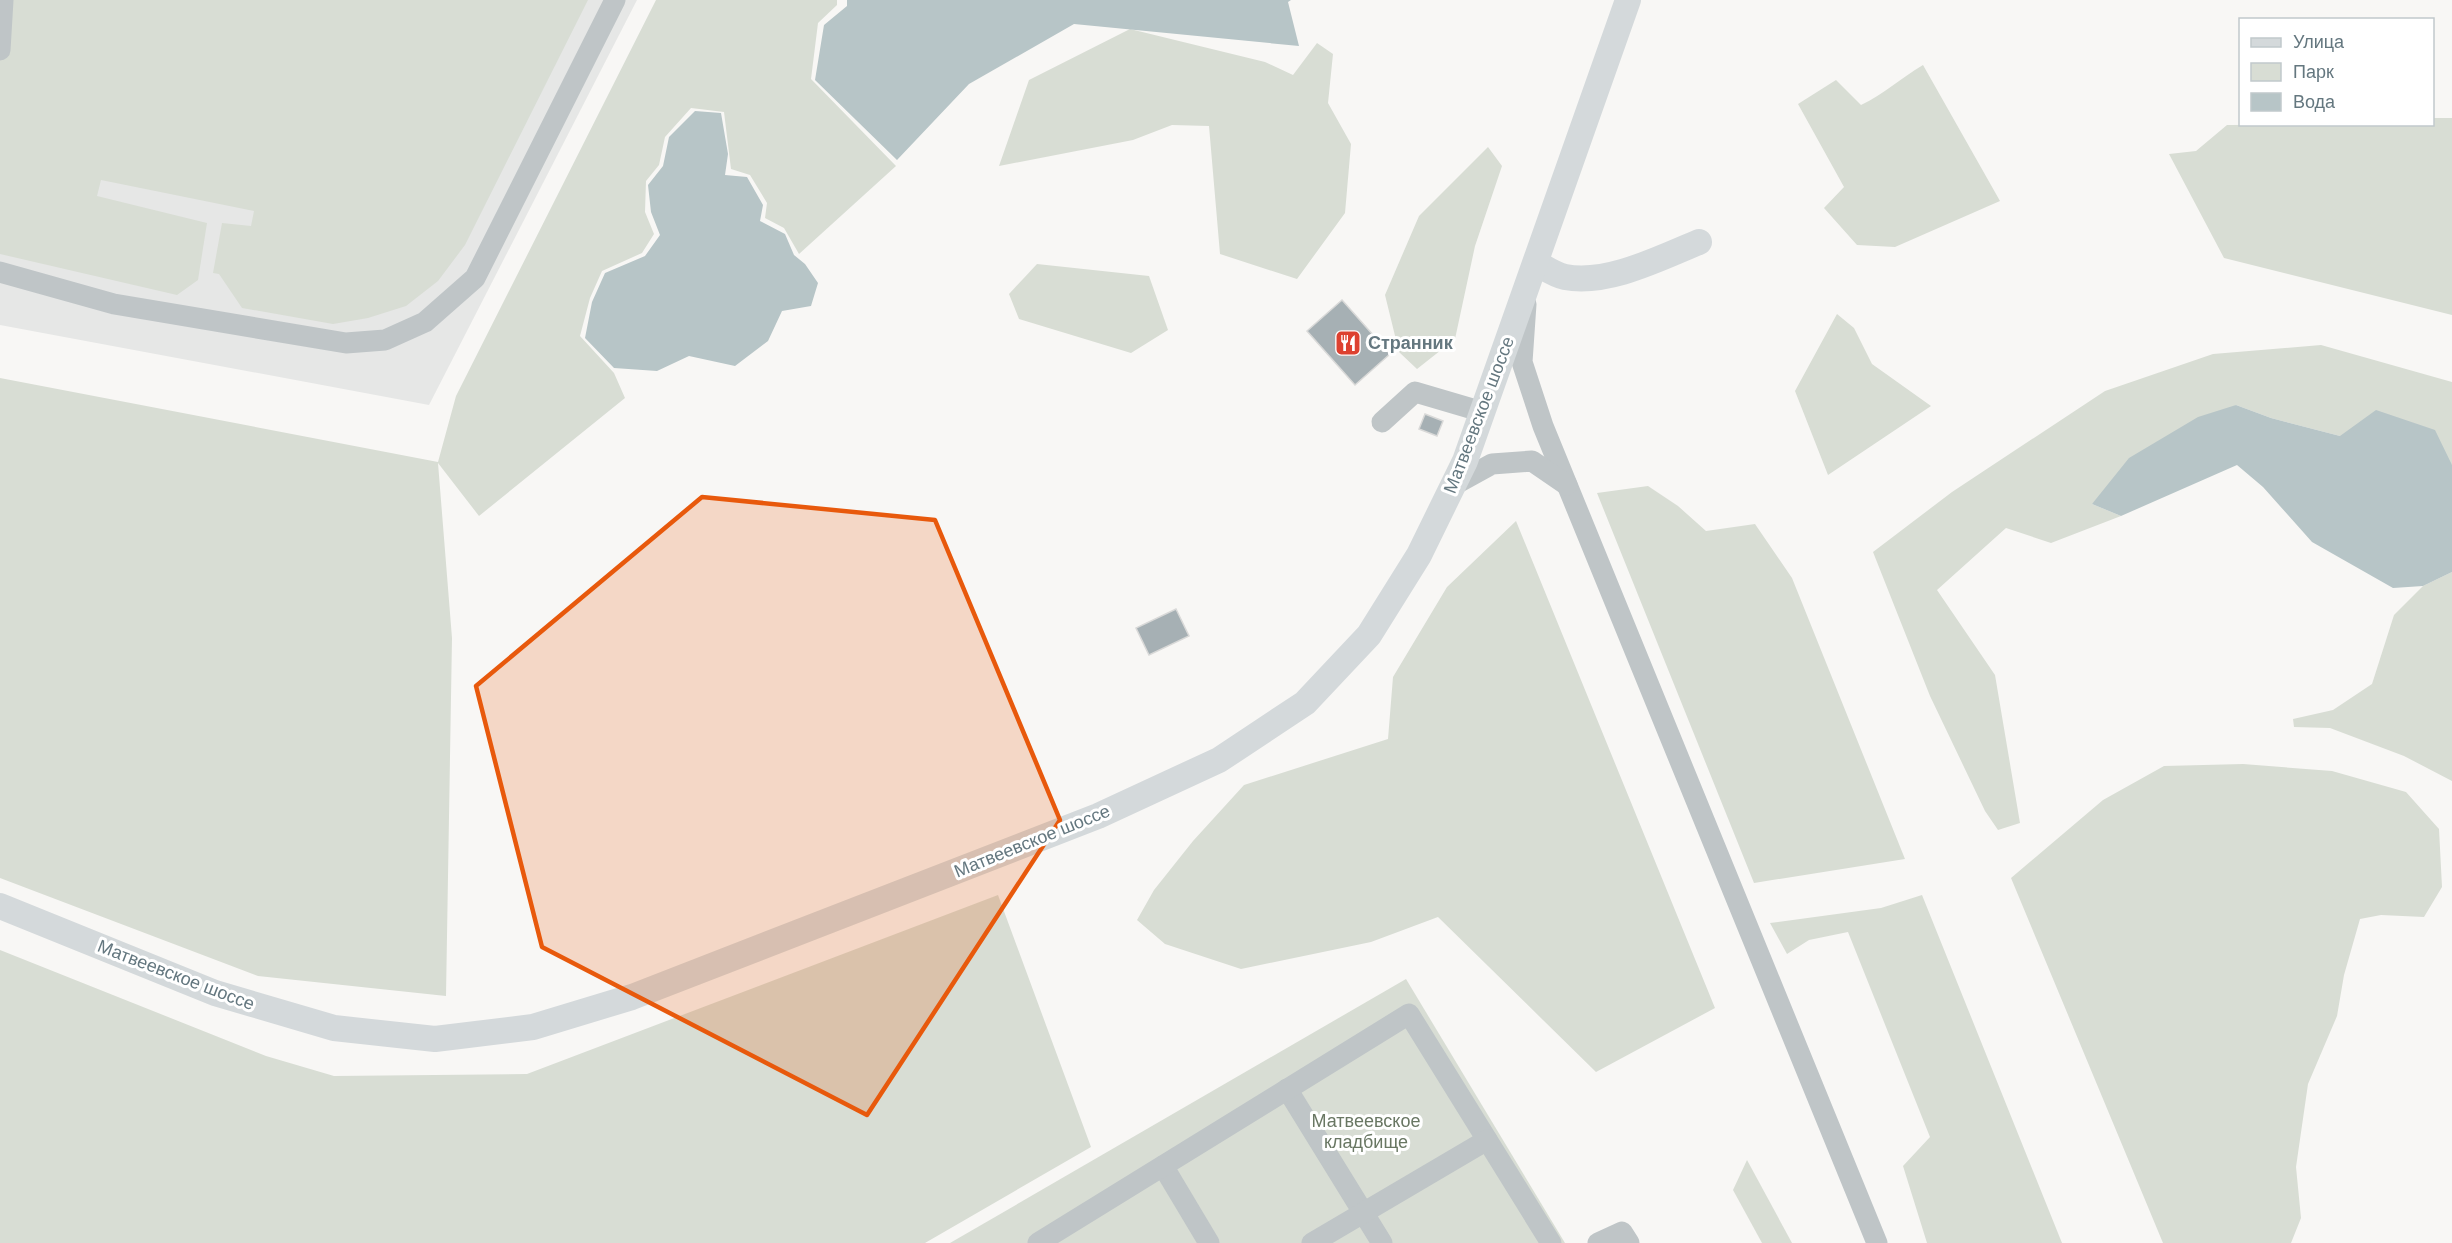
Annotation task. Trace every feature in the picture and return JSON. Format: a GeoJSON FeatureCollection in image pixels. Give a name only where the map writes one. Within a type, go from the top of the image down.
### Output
{"type":"FeatureCollection","features":[{"type":"Feature","properties":{"kind":"main road","name":"Матвеевское шоссе"},"geometry":{"type":"LineString","coordinates":[[0,906],[215,993],[334,1028],[435,1039],[533,1027],[632,998],[1076,825],[1219,760],[1305,703],[1369,635],[1419,555],[1465,461],[1628,0]]}},
{"type":"Feature","properties":{"kind":"main road"},"geometry":{"type":"LineString","coordinates":[[1536,264],[1563,277],[1590,279],[1636,267],[1699,242]]}},
{"type":"Feature","properties":{"kind":"street"},"geometry":{"type":"LineString","coordinates":[[0,50],[3,0]]}},
{"type":"Feature","properties":{"kind":"street"},"geometry":{"type":"LineString","coordinates":[[0,272],[114,304],[346,343],[385,340],[425,322],[475,278],[615,0]]}},
{"type":"Feature","properties":{"kind":"street"},"geometry":{"type":"LineString","coordinates":[[1526,290],[1522,362],[1543,426],[1876,1243]]}},
{"type":"Feature","properties":{"kind":"street"},"geometry":{"type":"LineString","coordinates":[[1382,422],[1415,392],[1483,412]]}},
{"type":"Feature","properties":{"kind":"street"},"geometry":{"type":"LineString","coordinates":[[1452,486],[1492,464],[1532,461],[1567,484]]}},
{"type":"Feature","properties":{"kind":"street"},"geometry":{"type":"LineString","coordinates":[[1038,1243],[1409,1014],[1551,1243]]}},
{"type":"Feature","properties":{"kind":"street"},"geometry":{"type":"LineString","coordinates":[[1287,1089],[1382,1243]]}},
{"type":"Feature","properties":{"kind":"street"},"geometry":{"type":"LineString","coordinates":[[1312,1243],[1487,1140]]}},
{"type":"Feature","properties":{"kind":"street"},"geometry":{"type":"LineString","coordinates":[[1163,1166],[1209,1243]]}},
{"type":"Feature","properties":{"kind":"street"},"geometry":{"type":"LineString","coordinates":[[1598,1243],[1622,1232],[1629,1243]]}},
{"type":"Feature","properties":{"kind":"highlighted area"},"geometry":{"type":"Polygon","coordinates":[[[702,497],[935,520],[1060,820],[867,1115],[542,947],[476,686],[702,497]]]}},
{"type":"Feature","properties":{"kind":"shaded area"},"geometry":{"type":"Polygon","coordinates":[[[0,0],[637,0],[429,405],[0,325],[0,0]]]}},
{"type":"Feature","properties":{"kind":"green space"},"geometry":{"type":"Polygon","coordinates":[[[0,0],[588,0],[465,245],[438,281],[406,306],[368,318],[333,324],[242,308],[219,274],[213,273],[222,223],[251,226],[254,211],[101,180],[97,196],[207,223],[198,280],[177,295],[0,254],[0,0]]]}},
{"type":"Feature","properties":{"kind":"green space"},"geometry":{"type":"Polygon","coordinates":[[[656,0],[837,0],[837,5],[818,23],[811,79],[896,166],[799,254],[784,228],[765,218],[767,203],[750,175],[731,169],[724,112],[691,108],[665,137],[659,165],[646,181],[645,212],[654,234],[642,253],[602,271],[590,298],[580,336],[614,373],[625,398],[479,516],[438,463],[452,638],[446,996],[258,976],[0,878],[0,378],[438,462],[456,396],[656,0]]]}},
{"type":"Feature","properties":{"kind":"green space"},"geometry":{"type":"Polygon","coordinates":[[[1130,29],[1265,62],[1293,75],[1317,43],[1333,54],[1328,103],[1351,144],[1345,213],[1297,279],[1220,254],[1209,126],[1172,125],[1133,140],[999,166],[1029,80],[1130,29]]]}},
{"type":"Feature","properties":{"kind":"green space"},"geometry":{"type":"Polygon","coordinates":[[[1923,65],[2000,201],[1895,247],[1857,245],[1824,208],[1844,187],[1798,104],[1836,80],[1861,105],[1923,65]]]}},
{"type":"Feature","properties":{"kind":"green space"},"geometry":{"type":"Polygon","coordinates":[[[2434,118],[2452,118],[2452,315],[2224,258],[2169,154],[2196,151],[2227,125],[2434,126],[2434,118]]]}},
{"type":"Feature","properties":{"kind":"green space"},"geometry":{"type":"Polygon","coordinates":[[[1488,147],[1502,166],[1475,246],[1455,339],[1417,369],[1399,352],[1385,295],[1419,216],[1488,147]]]}},
{"type":"Feature","properties":{"kind":"green space"},"geometry":{"type":"Polygon","coordinates":[[[1037,264],[1149,276],[1168,330],[1131,353],[1019,319],[1009,294],[1037,264]]]}},
{"type":"Feature","properties":{"kind":"green space"},"geometry":{"type":"Polygon","coordinates":[[[1837,314],[1854,328],[1872,364],[1931,406],[1828,475],[1795,391],[1837,314]]]}},
{"type":"Feature","properties":{"kind":"green space"},"geometry":{"type":"Polygon","coordinates":[[[2321,345],[2452,382],[2452,465],[2271,418],[2236,405],[2092,504],[2121,516],[2051,543],[2006,528],[1937,590],[1995,675],[2020,823],[1998,830],[1985,811],[1930,696],[1873,552],[1952,492],[2105,391],[2213,354],[2321,345]]]}},
{"type":"Feature","properties":{"kind":"green space"},"geometry":{"type":"Polygon","coordinates":[[[1648,486],[1678,506],[1706,531],[1755,524],[1792,578],[1905,859],[1754,883],[1597,493],[1648,486]]]}},
{"type":"Feature","properties":{"kind":"green space"},"geometry":{"type":"Polygon","coordinates":[[[1516,521],[1715,1008],[1596,1072],[1438,917],[1371,942],[1241,969],[1165,944],[1137,920],[1154,890],[1193,841],[1244,785],[1388,739],[1393,677],[1447,587],[1516,521]]]}},
{"type":"Feature","properties":{"kind":"green space"},"geometry":{"type":"Polygon","coordinates":[[[2452,572],[2452,781],[2404,756],[2330,728],[2294,727],[2293,719],[2333,710],[2372,684],[2394,615],[2423,586],[2452,572]]]}},
{"type":"Feature","properties":{"kind":"green space"},"geometry":{"type":"Polygon","coordinates":[[[2243,764],[2332,771],[2406,792],[2439,829],[2442,887],[2424,917],[2381,915],[2360,919],[2344,975],[2337,1016],[2308,1084],[2296,1167],[2301,1218],[2291,1243],[2163,1243],[2011,878],[2103,800],[2164,766],[2243,764]]]}},
{"type":"Feature","properties":{"kind":"green space"},"geometry":{"type":"Polygon","coordinates":[[[998,895],[1091,1147],[925,1243],[0,1243],[0,950],[266,1056],[334,1076],[527,1074],[998,895]]]}},
{"type":"Feature","properties":{"kind":"green space"},"geometry":{"type":"Polygon","coordinates":[[[1922,895],[2062,1243],[1927,1243],[1903,1166],[1930,1137],[1848,932],[1809,940],[1787,954],[1770,923],[1881,908],[1922,895]]]}},
{"type":"Feature","properties":{"kind":"green space","name":"Матвеевское кладбище"},"geometry":{"type":"Polygon","coordinates":[[[1406,979],[1565,1243],[950,1243],[1406,979]]]}},
{"type":"Feature","properties":{"kind":"green space"},"geometry":{"type":"Polygon","coordinates":[[[1747,1160],[1792,1243],[1762,1243],[1733,1190],[1747,1160]]]}},
{"type":"Feature","properties":{"kind":"water"},"geometry":{"type":"Polygon","coordinates":[[[847,0],[1291,0],[1288,2],[1299,46],[1074,24],[969,84],[897,160],[815,80],[824,25],[847,6],[847,0]]]}},
{"type":"Feature","properties":{"kind":"water"},"geometry":{"type":"Polygon","coordinates":[[[695,111],[721,113],[728,154],[725,175],[747,177],[763,205],[760,221],[785,234],[794,255],[805,264],[818,283],[811,306],[782,311],[768,341],[735,366],[689,356],[657,371],[614,368],[585,338],[592,302],[605,273],[645,256],[660,235],[651,212],[648,185],[663,166],[669,137],[695,111]]]}},
{"type":"Feature","properties":{"kind":"water"},"geometry":{"type":"Polygon","coordinates":[[[2236,405],[2271,418],[2340,436],[2376,410],[2435,430],[2452,465],[2452,572],[2423,586],[2393,588],[2312,542],[2263,487],[2237,465],[2121,516],[2092,504],[2129,458],[2198,417],[2236,405]]]}},
{"type":"Feature","properties":{"kind":"building","name":"Странник"},"geometry":{"type":"Polygon","coordinates":[[[1342,300],[1390,354],[1355,385],[1307,331],[1342,300]]]}},
{"type":"Feature","properties":{"kind":"building"},"geometry":{"type":"Polygon","coordinates":[[[1425,414],[1443,421],[1437,436],[1419,429],[1425,414]]]}},
{"type":"Feature","properties":{"kind":"building"},"geometry":{"type":"Polygon","coordinates":[[[1176,609],[1189,636],[1149,655],[1136,628],[1176,609]]]}},
{"type":"Feature","properties":{"kind":"place","name":"Странник"},"geometry":{"type":"Point","coordinates":[1348,343]}}]}
